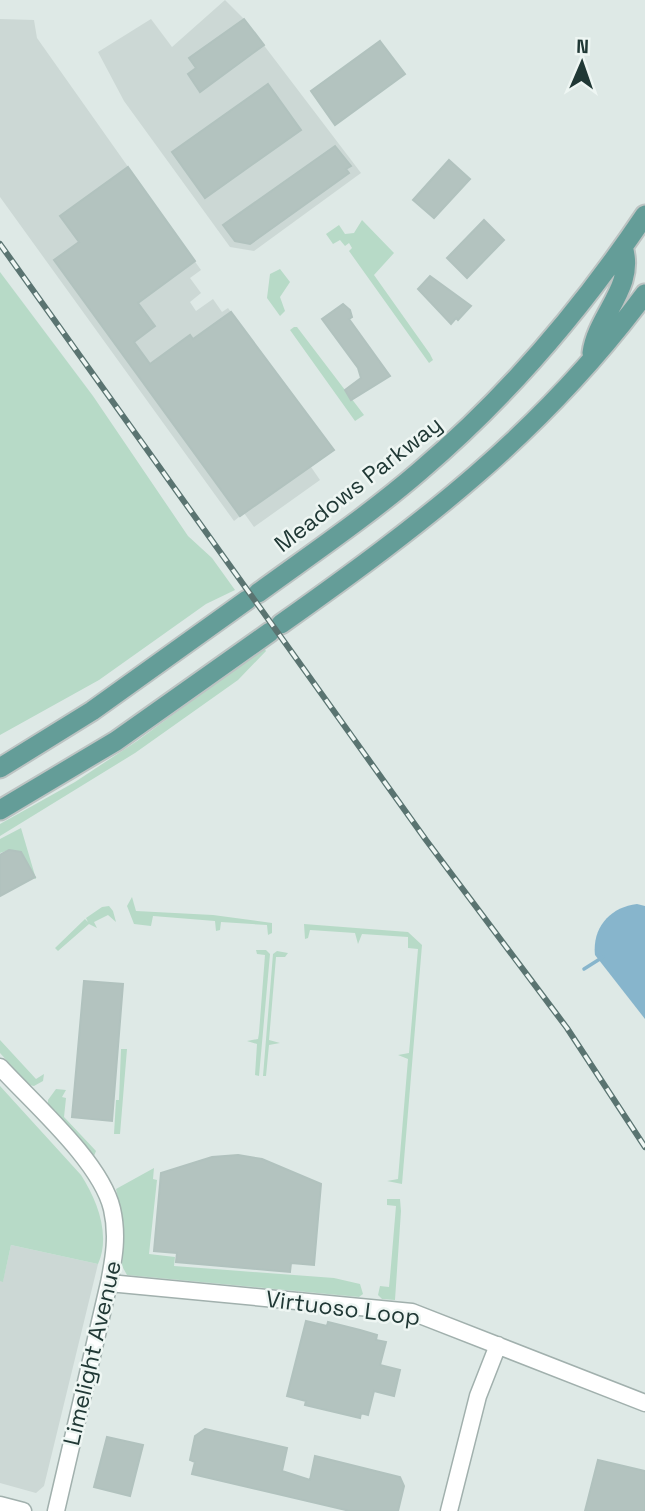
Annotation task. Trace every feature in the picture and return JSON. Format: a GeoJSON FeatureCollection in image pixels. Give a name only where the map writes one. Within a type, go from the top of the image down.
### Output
{"type":"FeatureCollection","features":[{"type":"Feature","properties":{"kind":"main road","name":"Meadows Parkway"},"geometry":{"type":"LineString","coordinates":[[0,768],[92,710],[392,494],[468,428],[554,337],[645,215]]}},
{"type":"Feature","properties":{"kind":"main road"},"geometry":{"type":"LineString","coordinates":[[590,362],[593,345],[620,291],[628,261],[623,247]]}},
{"type":"Feature","properties":{"kind":"main road"},"geometry":{"type":"LineString","coordinates":[[0,810],[105,749],[451,499],[538,420],[645,294]]}},
{"type":"Feature","properties":{"kind":"street","name":"Limelight Avenue"},"geometry":{"type":"LineString","coordinates":[[0,1067],[89,1164],[102,1185],[112,1211],[116,1233],[109,1283],[56,1511]]}},
{"type":"Feature","properties":{"kind":"street","name":"Virtuoso Loop"},"geometry":{"type":"LineString","coordinates":[[109,1283],[401,1310],[645,1403]]}},
{"type":"Feature","properties":{"kind":"street"},"geometry":{"type":"LineString","coordinates":[[449,1511],[478,1396],[498,1345]]}},
{"type":"Feature","properties":{"kind":"street"},"geometry":{"type":"LineString","coordinates":[[0,1506],[23,1511]]}},
{"type":"Feature","properties":{"kind":"shaded area"},"geometry":{"type":"Polygon","coordinates":[[[225,0],[244,19],[361,173],[254,251],[230,247],[124,101],[98,52],[151,19],[172,47],[225,0]]]}},
{"type":"Feature","properties":{"kind":"shaded area"},"geometry":{"type":"Polygon","coordinates":[[[0,19],[34,20],[37,38],[201,270],[190,278],[201,293],[190,302],[196,311],[213,299],[222,312],[228,308],[334,450],[311,467],[320,480],[254,527],[244,513],[234,521],[0,197],[0,19]]]}},
{"type":"Feature","properties":{"kind":"shaded area"},"geometry":{"type":"Polygon","coordinates":[[[11,1245],[98,1264],[44,1486],[36,1493],[0,1483],[0,1281],[3,1281],[11,1245]]]}},
{"type":"Feature","properties":{"kind":"green space"},"geometry":{"type":"Polygon","coordinates":[[[362,220],[394,253],[374,275],[430,354],[433,360],[429,363],[349,251],[352,248],[349,243],[345,246],[340,240],[333,244],[326,234],[339,225],[345,234],[354,233],[362,220]]]}},
{"type":"Feature","properties":{"kind":"green space"},"geometry":{"type":"Polygon","coordinates":[[[280,269],[290,282],[280,297],[285,311],[280,316],[267,298],[270,274],[280,269]]]}},
{"type":"Feature","properties":{"kind":"green space"},"geometry":{"type":"Polygon","coordinates":[[[0,272],[93,396],[188,536],[212,558],[235,590],[206,604],[99,680],[0,735],[0,272]]]}},
{"type":"Feature","properties":{"kind":"green space"},"geometry":{"type":"Polygon","coordinates":[[[297,327],[364,415],[355,421],[290,330],[297,327]]]}},
{"type":"Feature","properties":{"kind":"green space"},"geometry":{"type":"Polygon","coordinates":[[[264,648],[266,651],[238,680],[135,753],[0,836],[0,824],[75,782],[137,741],[264,648]]]}},
{"type":"Feature","properties":{"kind":"green space"},"geometry":{"type":"Polygon","coordinates":[[[21,828],[36,879],[32,878],[35,877],[21,852],[9,850],[0,853],[0,839],[21,828]]]}},
{"type":"Feature","properties":{"kind":"green space"},"geometry":{"type":"Polygon","coordinates":[[[132,897],[136,911],[213,915],[272,923],[272,933],[268,935],[267,925],[221,922],[220,930],[216,931],[215,921],[153,916],[151,926],[134,924],[127,906],[132,897]]]}},
{"type":"Feature","properties":{"kind":"green space"},"geometry":{"type":"Polygon","coordinates":[[[109,906],[116,922],[108,915],[94,922],[97,928],[89,924],[58,951],[55,948],[85,919],[88,922],[86,918],[102,907],[109,906]]]}},
{"type":"Feature","properties":{"kind":"green space"},"geometry":{"type":"Polygon","coordinates":[[[304,924],[408,932],[422,945],[402,1184],[387,1181],[398,1179],[408,1059],[398,1055],[409,1053],[418,949],[408,948],[408,937],[362,934],[358,944],[355,933],[310,930],[308,938],[305,939],[304,924]]]}},
{"type":"Feature","properties":{"kind":"green space"},"geometry":{"type":"Polygon","coordinates":[[[256,950],[266,950],[270,954],[259,1076],[255,1075],[257,1044],[247,1041],[258,1039],[259,1033],[265,955],[257,954],[256,950]]]}},
{"type":"Feature","properties":{"kind":"green space"},"geometry":{"type":"Polygon","coordinates":[[[277,951],[288,953],[285,957],[276,957],[269,1040],[280,1043],[269,1045],[266,1076],[263,1076],[273,954],[277,951]]]}},
{"type":"Feature","properties":{"kind":"green space"},"geometry":{"type":"Polygon","coordinates":[[[0,1040],[36,1079],[44,1074],[43,1081],[34,1086],[29,1085],[0,1053],[0,1040]]]}},
{"type":"Feature","properties":{"kind":"green space"},"geometry":{"type":"Polygon","coordinates":[[[121,1049],[127,1049],[120,1134],[114,1134],[116,1100],[119,1100],[121,1049]]]}},
{"type":"Feature","properties":{"kind":"green space"},"geometry":{"type":"Polygon","coordinates":[[[0,1086],[87,1185],[97,1206],[103,1230],[102,1253],[98,1264],[11,1245],[3,1282],[0,1281],[0,1086]]]}},
{"type":"Feature","properties":{"kind":"green space"},"geometry":{"type":"Polygon","coordinates":[[[56,1089],[66,1090],[62,1097],[66,1098],[64,1117],[96,1151],[94,1156],[54,1113],[56,1111],[48,1106],[48,1100],[56,1089]]]}},
{"type":"Feature","properties":{"kind":"green space"},"geometry":{"type":"Polygon","coordinates":[[[154,1168],[153,1179],[157,1180],[149,1254],[175,1257],[174,1266],[334,1278],[360,1284],[363,1294],[359,1297],[127,1275],[122,1266],[124,1227],[116,1189],[154,1168]]]}},
{"type":"Feature","properties":{"kind":"green space"},"geometry":{"type":"Polygon","coordinates":[[[387,1199],[400,1199],[401,1211],[395,1300],[382,1299],[378,1295],[380,1286],[389,1287],[390,1277],[396,1206],[387,1205],[387,1199]]]}},
{"type":"Feature","properties":{"kind":"water"},"geometry":{"type":"Polygon","coordinates":[[[637,904],[645,906],[645,1019],[595,955],[596,936],[605,921],[619,909],[637,904]]]}},
{"type":"Feature","properties":{"kind":"building"},"geometry":{"type":"Polygon","coordinates":[[[244,19],[264,45],[200,92],[188,74],[196,68],[189,58],[244,19]]]}},
{"type":"Feature","properties":{"kind":"building"},"geometry":{"type":"Polygon","coordinates":[[[380,41],[405,74],[335,125],[311,91],[380,41]]]}},
{"type":"Feature","properties":{"kind":"building"},"geometry":{"type":"Polygon","coordinates":[[[268,84],[301,130],[205,198],[172,152],[268,84]]]}},
{"type":"Feature","properties":{"kind":"building"},"geometry":{"type":"Polygon","coordinates":[[[335,146],[351,166],[346,169],[349,173],[250,244],[235,241],[223,225],[335,146]]]}},
{"type":"Feature","properties":{"kind":"building"},"geometry":{"type":"Polygon","coordinates":[[[449,160],[470,179],[434,218],[413,200],[449,160]]]}},
{"type":"Feature","properties":{"kind":"building"},"geometry":{"type":"Polygon","coordinates":[[[128,167],[195,261],[138,303],[155,326],[134,342],[150,364],[190,335],[193,339],[231,312],[334,450],[240,516],[54,260],[79,242],[60,216],[128,167]]]}},
{"type":"Feature","properties":{"kind":"building"},"geometry":{"type":"Polygon","coordinates":[[[484,220],[504,240],[467,278],[447,258],[484,220]]]}},
{"type":"Feature","properties":{"kind":"building"},"geometry":{"type":"Polygon","coordinates":[[[430,276],[471,306],[451,324],[418,289],[430,276]]]}},
{"type":"Feature","properties":{"kind":"building"},"geometry":{"type":"Polygon","coordinates":[[[343,304],[350,310],[352,317],[349,319],[390,376],[351,400],[345,390],[361,378],[358,368],[322,319],[343,304]]]}},
{"type":"Feature","properties":{"kind":"building"},"geometry":{"type":"Polygon","coordinates":[[[9,850],[21,852],[35,877],[0,896],[0,855],[9,850]]]}},
{"type":"Feature","properties":{"kind":"building"},"geometry":{"type":"Polygon","coordinates":[[[84,981],[123,984],[112,1121],[72,1117],[84,981]]]}},
{"type":"Feature","properties":{"kind":"building"},"geometry":{"type":"Polygon","coordinates":[[[238,1155],[262,1159],[321,1184],[314,1265],[291,1263],[290,1272],[176,1262],[177,1253],[154,1251],[161,1173],[212,1157],[238,1155]]]}},
{"type":"Feature","properties":{"kind":"building"},"geometry":{"type":"Polygon","coordinates":[[[306,1321],[327,1326],[328,1322],[360,1330],[377,1335],[376,1340],[386,1342],[380,1365],[400,1370],[394,1396],[374,1391],[368,1415],[361,1413],[360,1418],[305,1405],[306,1401],[287,1396],[306,1321]]]}},
{"type":"Feature","properties":{"kind":"building"},"geometry":{"type":"Polygon","coordinates":[[[205,1429],[287,1448],[282,1471],[310,1480],[315,1456],[400,1477],[404,1486],[398,1511],[350,1511],[192,1474],[195,1462],[190,1460],[195,1436],[205,1429]]]}},
{"type":"Feature","properties":{"kind":"building"},"geometry":{"type":"Polygon","coordinates":[[[107,1437],[143,1445],[130,1496],[94,1487],[107,1437]]]}},
{"type":"Feature","properties":{"kind":"building"},"geometry":{"type":"Polygon","coordinates":[[[598,1460],[645,1471],[645,1511],[585,1511],[598,1460]]]}},
{"type":"Feature","properties":{"kind":"waterway"},"geometry":{"type":"LineString","coordinates":[[584,969],[603,957]]}},
{"type":"Feature","properties":{"kind":"railway"},"geometry":{"type":"LineString","coordinates":[[0,244],[426,840],[567,1028],[645,1147]]}}]}
